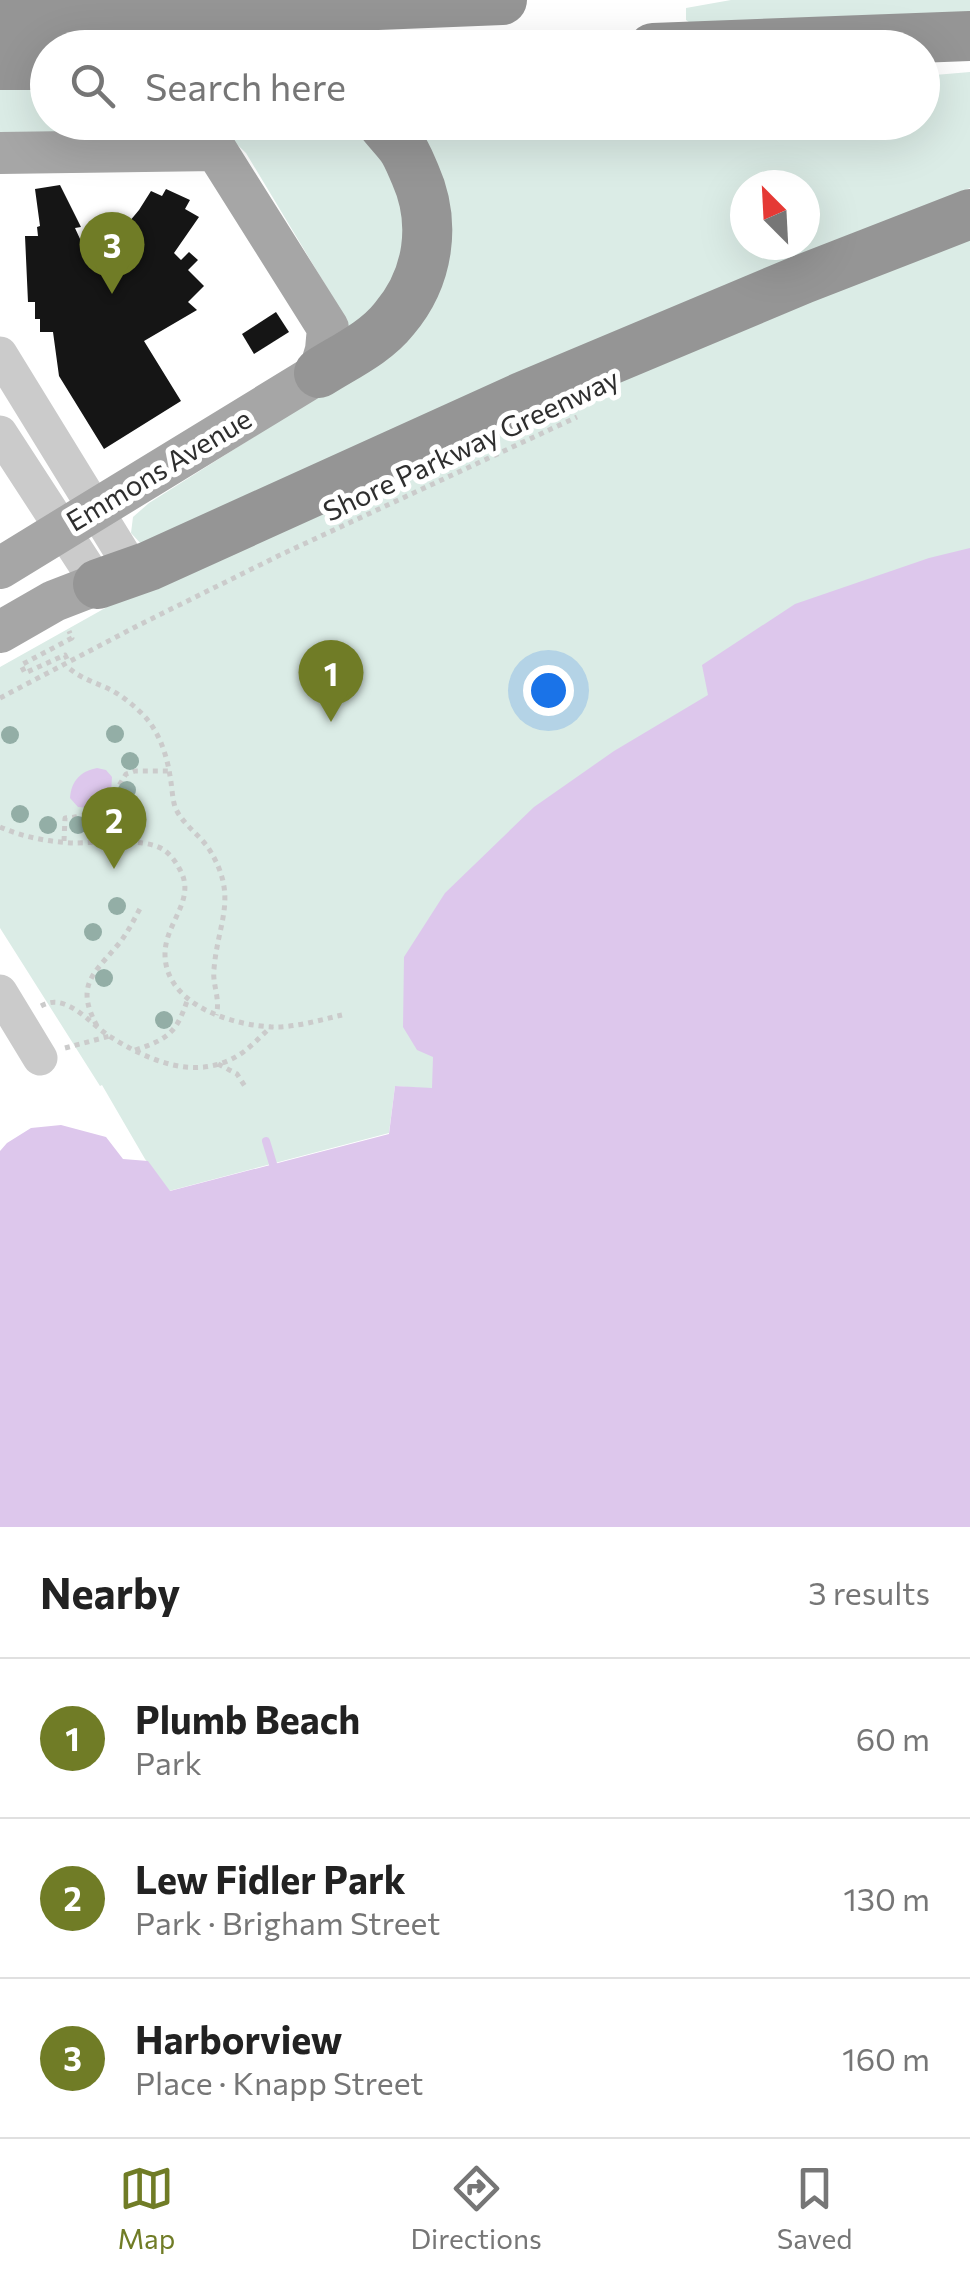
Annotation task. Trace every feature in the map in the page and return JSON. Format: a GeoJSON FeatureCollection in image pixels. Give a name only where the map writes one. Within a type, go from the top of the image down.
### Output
{"type":"FeatureCollection","features":[{"type":"Feature","properties":{"kind":"highway"},"geometry":{"type":"LineString","coordinates":[[0,20],[502,0]]}},
{"type":"Feature","properties":{"kind":"highway"},"geometry":{"type":"LineString","coordinates":[[940,37],[970,36]]}},
{"type":"Feature","properties":{"kind":"highway"},"geometry":{"type":"LineString","coordinates":[[0,65],[30,65]]}},
{"type":"Feature","properties":{"kind":"highway"},"geometry":{"type":"LineString","coordinates":[[318,373],[371,341],[393,321],[411,296],[424,261],[428,223],[420,185],[396,140]]}},
{"type":"Feature","properties":{"kind":"highway"},"geometry":{"type":"LineString","coordinates":[[116,578],[524,396],[970,214]]}},
{"type":"Feature","properties":{"kind":"main road"},"geometry":{"type":"LineString","coordinates":[[0,153],[216,150],[328,328],[318,373]]}},
{"type":"Feature","properties":{"kind":"main road","name":"Emmons Avenue"},"geometry":{"type":"LineString","coordinates":[[0,568],[318,373]]}},
{"type":"Feature","properties":{"kind":"main road"},"geometry":{"type":"LineString","coordinates":[[0,632],[54,601],[116,578]]}},
{"type":"Feature","properties":{"kind":"street"},"geometry":{"type":"LineString","coordinates":[[0,354],[78,519],[116,578]]}},
{"type":"Feature","properties":{"kind":"street"},"geometry":{"type":"LineString","coordinates":[[0,433],[78,519]]}},
{"type":"Feature","properties":{"kind":"street"},"geometry":{"type":"LineString","coordinates":[[0,992],[40,1058]]}},
{"type":"Feature","properties":{"kind":"path","name":"Shore Parkway Greenway"},"geometry":{"type":"LineString","coordinates":[[0,698],[291,550],[587,412]]}},
{"type":"Feature","properties":{"kind":"path"},"geometry":{"type":"LineString","coordinates":[[67,659],[64,656],[25,672],[21,665],[72,638],[68,630]]}},
{"type":"Feature","properties":{"kind":"path"},"geometry":{"type":"LineString","coordinates":[[70,669],[116,693],[146,718],[162,746],[176,809],[210,852],[219,870],[225,892],[214,973],[216,1014]]}},
{"type":"Feature","properties":{"kind":"path"},"geometry":{"type":"LineString","coordinates":[[64,842],[65,818],[83,816],[104,805],[126,774],[170,771]]}},
{"type":"Feature","properties":{"kind":"path"},"geometry":{"type":"LineString","coordinates":[[0,827],[34,838],[152,845],[164,850],[172,857],[186,888],[167,939],[165,960],[172,981],[188,998],[216,1014],[242,1024],[272,1026],[296,1026],[342,1015]]}},
{"type":"Feature","properties":{"kind":"path"},"geometry":{"type":"LineString","coordinates":[[99,1028],[88,1005],[89,980],[125,936],[142,904]]}},
{"type":"Feature","properties":{"kind":"path"},"geometry":{"type":"LineString","coordinates":[[135,1050],[168,1036],[179,1024],[188,998]]}},
{"type":"Feature","properties":{"kind":"path"},"geometry":{"type":"LineString","coordinates":[[48,1002],[67,1005],[110,1036],[168,1066],[218,1064],[240,1054],[272,1026]]}},
{"type":"Feature","properties":{"kind":"path"},"geometry":{"type":"LineString","coordinates":[[74,1044],[110,1036]]}},
{"type":"Feature","properties":{"kind":"path"},"geometry":{"type":"LineString","coordinates":[[218,1064],[237,1074],[246,1088]]}},
{"type":"Feature","properties":{"kind":"shaded area"},"geometry":{"type":"Polygon","coordinates":[[[731,0],[970,0],[970,19],[696,27],[686,20],[686,8],[731,0]]]}},
{"type":"Feature","properties":{"kind":"shaded area"},"geometry":{"type":"Polygon","coordinates":[[[970,72],[970,188],[820,249],[820,170],[730,170],[730,260],[796,260],[143,546],[131,533],[133,517],[149,503],[371,363],[426,304],[404,140],[940,140],[940,75],[970,72]]]}},
{"type":"Feature","properties":{"kind":"shaded area"},"geometry":{"type":"Polygon","coordinates":[[[0,87],[30,87],[30,135],[0,136],[0,87]]]}},
{"type":"Feature","properties":{"kind":"shaded area"},"geometry":{"type":"Polygon","coordinates":[[[232,140],[377,140],[397,165],[412,266],[351,343],[344,316],[246,153],[232,140]]]}},
{"type":"Feature","properties":{"kind":"shaded area"},"geometry":{"type":"Polygon","coordinates":[[[970,226],[970,957],[432,1089],[395,1086],[389,1133],[169,1191],[0,928],[0,667],[157,579],[970,226]]]}},
{"type":"Feature","properties":{"kind":"shaded area"},"geometry":{"type":"Polygon","coordinates":[[[970,548],[970,1527],[0,1527],[0,1151],[7,1143],[31,1128],[61,1125],[106,1137],[123,1159],[148,1161],[170,1191],[389,1134],[395,1086],[432,1088],[433,1057],[417,1050],[403,1027],[404,957],[445,893],[534,807],[614,751],[708,695],[702,665],[795,604],[970,548]]]}},
{"type":"Feature","properties":{"kind":"shaded area"},"geometry":{"type":"Polygon","coordinates":[[[97,768],[112,777],[111,793],[91,808],[78,807],[70,798],[72,787],[82,774],[97,768]]]}},
{"type":"Feature","properties":{"kind":"building"},"geometry":{"type":"Polygon","coordinates":[[[60,185],[81,227],[75,228],[86,252],[124,228],[151,191],[162,196],[166,189],[190,200],[185,209],[199,217],[174,253],[181,260],[189,252],[198,260],[188,270],[204,286],[188,302],[197,310],[144,341],[181,401],[104,449],[59,376],[53,332],[40,332],[35,302],[28,302],[25,236],[38,236],[40,226],[35,189],[60,185]]]}},
{"type":"Feature","properties":{"kind":"building"},"geometry":{"type":"Polygon","coordinates":[[[276,312],[289,332],[254,354],[242,334],[276,312]]]}},
{"type":"Feature","properties":{"kind":"waterway"},"geometry":{"type":"LineString","coordinates":[[266,1141],[273,1164]]}},
{"type":"Feature","properties":{"kind":"place","name":"Harborview"},"geometry":{"type":"Point","coordinates":[112,294]}},
{"type":"Feature","properties":{"kind":"place","name":"Plumb Beach"},"geometry":{"type":"Point","coordinates":[331,722]}},
{"type":"Feature","properties":{"kind":"place","name":"Lew Fidler Park"},"geometry":{"type":"Point","coordinates":[114,869]}}]}
